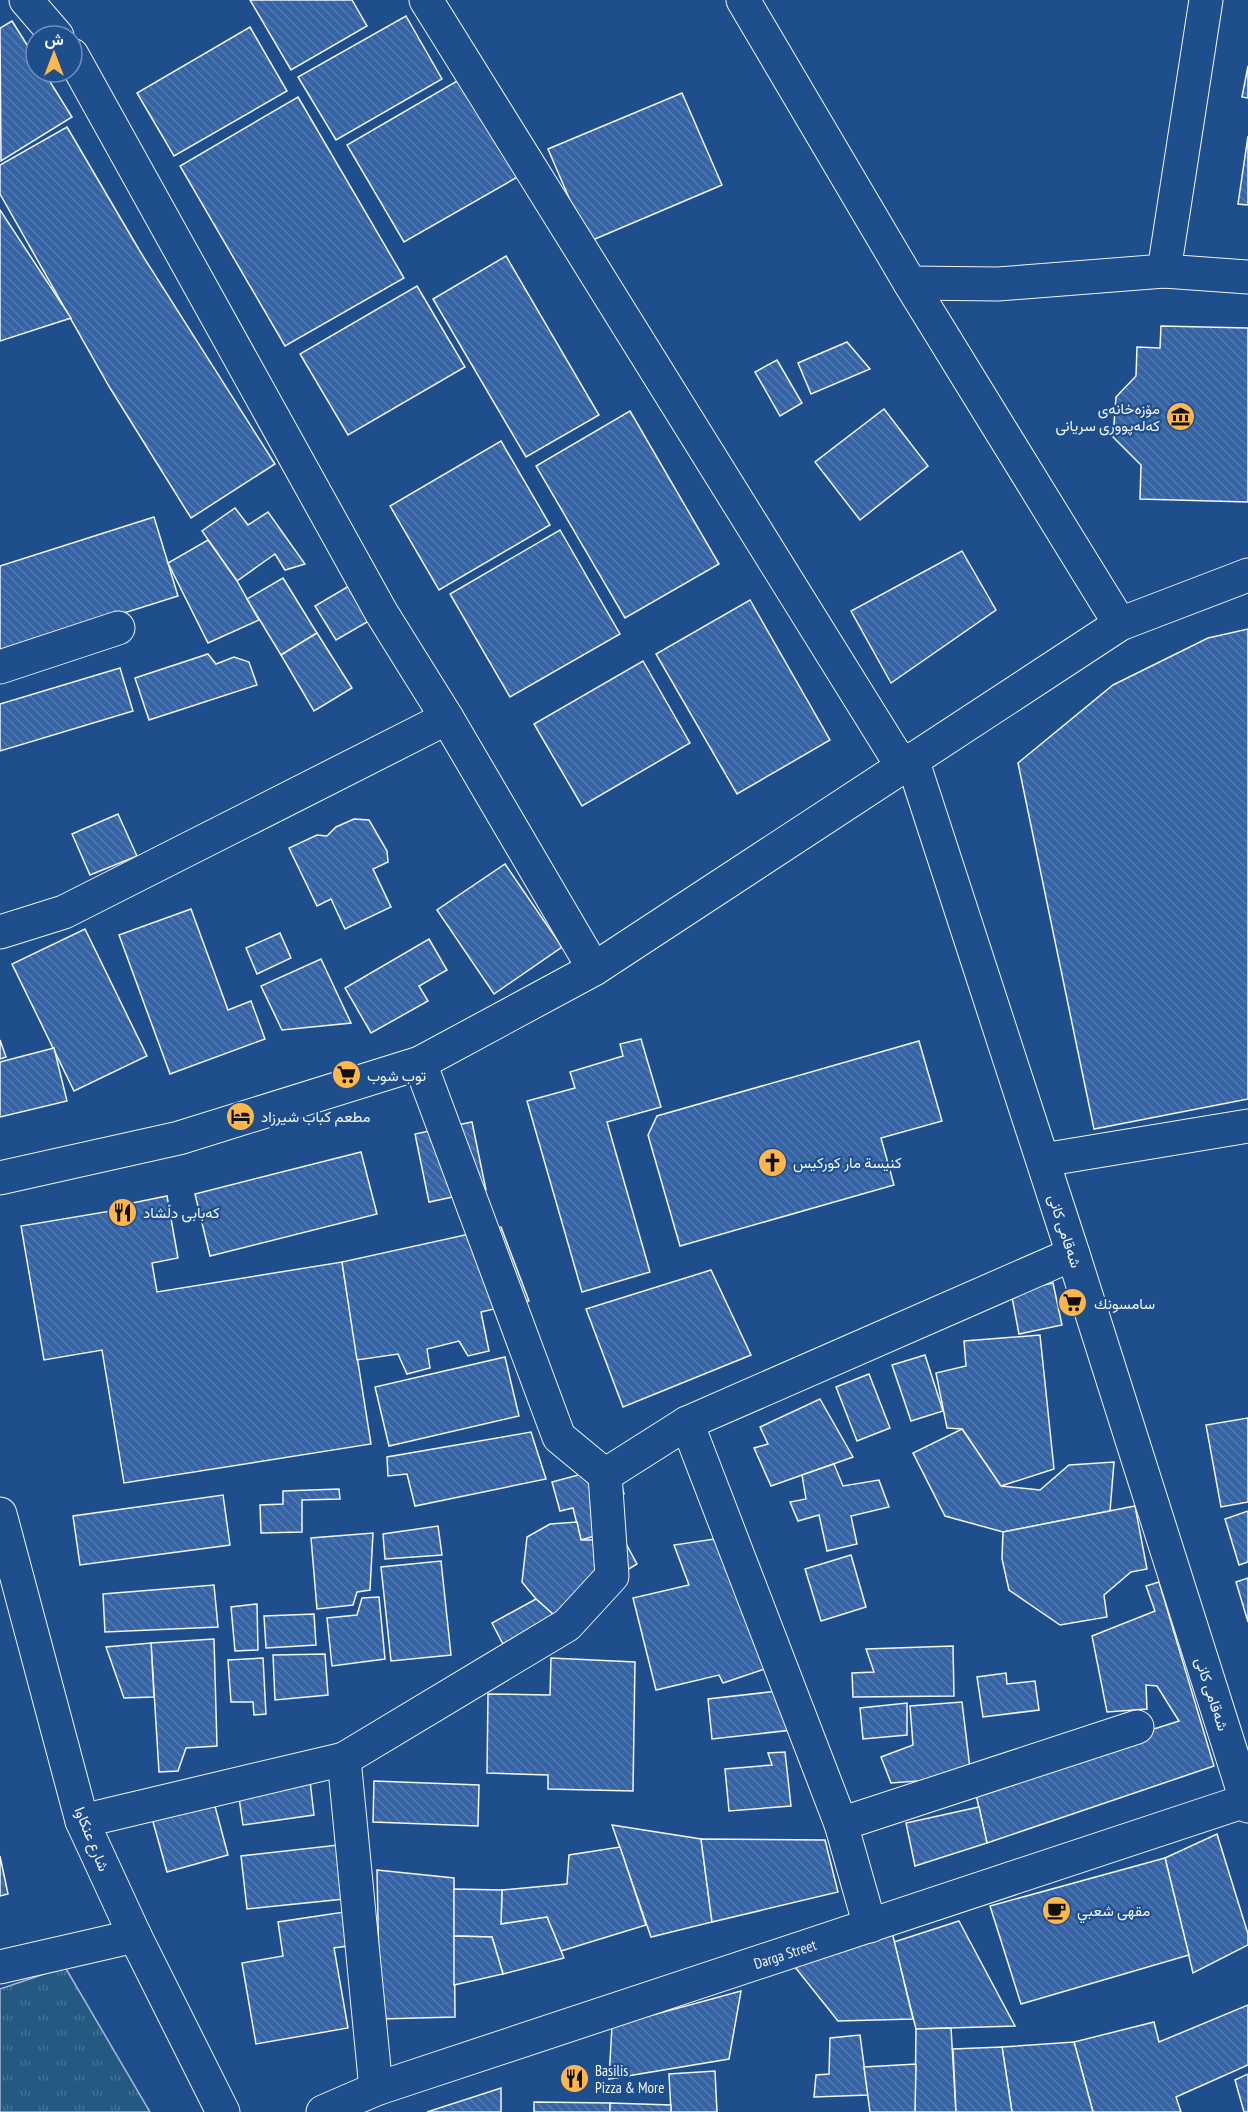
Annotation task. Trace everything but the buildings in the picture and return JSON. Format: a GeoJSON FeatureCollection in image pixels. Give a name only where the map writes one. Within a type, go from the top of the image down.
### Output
{"type":"FeatureCollection","features":[{"type":"Feature","properties":{"kind":"street"},"geometry":{"type":"LineString","coordinates":[[26,0],[47,24]]}},
{"type":"Feature","properties":{"kind":"street","name":"شەقامی کانی"},"geometry":{"type":"LineString","coordinates":[[426,0],[907,763],[1043,1160],[1247,1802]]}},
{"type":"Feature","properties":{"kind":"street"},"geometry":{"type":"LineString","coordinates":[[743,0],[910,283],[1120,624]]}},
{"type":"Feature","properties":{"kind":"street"},"geometry":{"type":"LineString","coordinates":[[1164,272],[1206,0]]}},
{"type":"Feature","properties":{"kind":"street"},"geometry":{"type":"LineString","coordinates":[[84,77],[381,612],[447,718],[594,969]]}},
{"type":"Feature","properties":{"kind":"street"},"geometry":{"type":"LineString","coordinates":[[910,283],[998,284],[1164,272],[1248,277]]}},
{"type":"Feature","properties":{"kind":"street"},"geometry":{"type":"LineString","coordinates":[[0,1178],[179,1138],[420,1063],[594,969],[1120,624],[1248,575]]}},
{"type":"Feature","properties":{"kind":"street"},"geometry":{"type":"LineString","coordinates":[[0,667],[118,628]]}},
{"type":"Feature","properties":{"kind":"street"},"geometry":{"type":"LineString","coordinates":[[0,932],[64,912],[447,718]]}},
{"type":"Feature","properties":{"kind":"street"},"geometry":{"type":"LineString","coordinates":[[82,1821],[344,1759],[567,1625],[612,1576],[605,1475],[559,1437],[420,1063]]}},
{"type":"Feature","properties":{"kind":"street"},"geometry":{"type":"LineString","coordinates":[[1043,1160],[1248,1126]]}},
{"type":"Feature","properties":{"kind":"street"},"geometry":{"type":"LineString","coordinates":[[605,1475],[687,1423],[1073,1254]]}},
{"type":"Feature","properties":{"kind":"street"},"geometry":{"type":"LineString","coordinates":[[687,1423],[841,1824],[870,1926]]}},
{"type":"Feature","properties":{"kind":"street","name":"شارع عنكاوا"},"geometry":{"type":"LineString","coordinates":[[0,1514],[82,1821],[135,1936],[223,2112]]}},
{"type":"Feature","properties":{"kind":"street"},"geometry":{"type":"LineString","coordinates":[[841,1824],[1137,1727]]}},
{"type":"Feature","properties":{"kind":"street"},"geometry":{"type":"LineString","coordinates":[[344,1759],[376,2089]]}},
{"type":"Feature","properties":{"kind":"street","name":"Darga Street"},"geometry":{"type":"LineString","coordinates":[[323,2112],[376,2089],[1247,1802]]}},
{"type":"Feature","properties":{"kind":"street"},"geometry":{"type":"LineString","coordinates":[[0,1967],[135,1936]]}},
{"type":"Feature","properties":{"kind":"green space"},"geometry":{"type":"Polygon","coordinates":[[[65,1967],[150,2112],[0,2112],[0,1989],[65,1967]]]}},
{"type":"Feature","properties":{"kind":"place","name":"مۆزەخانەی کەلەپووری سریانی"},"geometry":{"type":"Point","coordinates":[1181,417]}},
{"type":"Feature","properties":{"kind":"place","name":"توب شوب"},"geometry":{"type":"Point","coordinates":[346,1075]}},
{"type":"Feature","properties":{"kind":"place","name":"مطعم كباب شيرزاد"},"geometry":{"type":"Point","coordinates":[240,1116]}},
{"type":"Feature","properties":{"kind":"place","name":"كنيسة مار كوركيس"},"geometry":{"type":"Point","coordinates":[772,1162]}},
{"type":"Feature","properties":{"kind":"place","name":"کەبابی دڵشاد"},"geometry":{"type":"Point","coordinates":[122,1212]}},
{"type":"Feature","properties":{"kind":"place","name":"سامسونك"},"geometry":{"type":"Point","coordinates":[1073,1303]}},
{"type":"Feature","properties":{"kind":"place","name":"مقهى شعبي"},"geometry":{"type":"Point","coordinates":[1056,1910]}},
{"type":"Feature","properties":{"kind":"place","name":"Basilis Pizza & More"},"geometry":{"type":"Point","coordinates":[574,2079]}}]}
